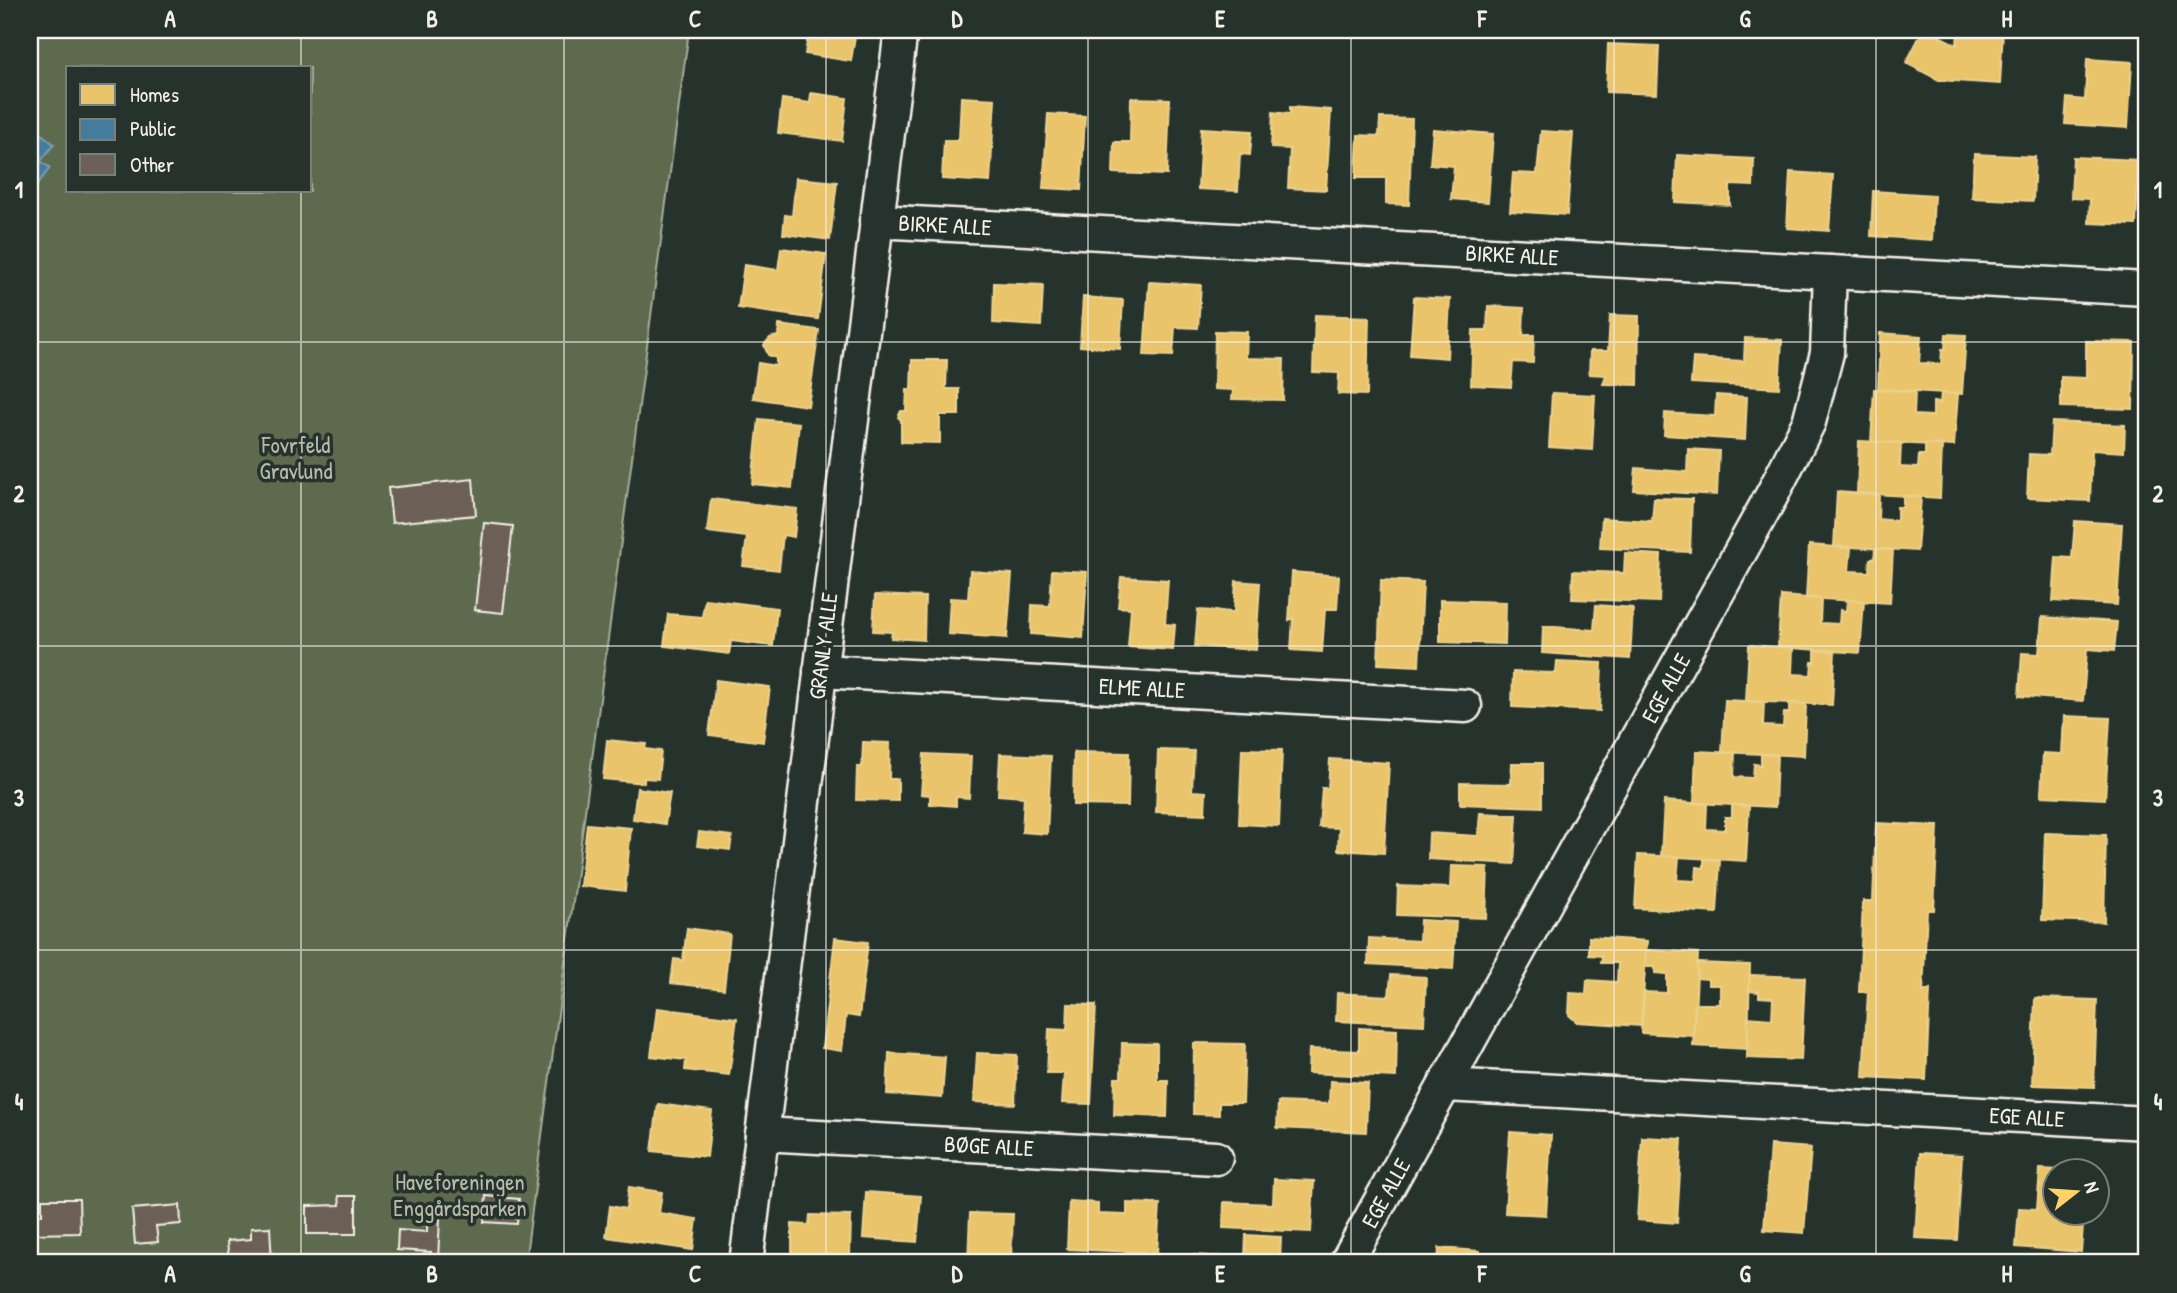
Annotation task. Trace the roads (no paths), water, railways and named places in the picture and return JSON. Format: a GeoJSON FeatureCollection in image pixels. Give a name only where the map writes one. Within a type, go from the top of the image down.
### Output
{"type":"FeatureCollection","features":[{"type":"Feature","properties":{"kind":"street","name":"GRANLY ALLE"},"geometry":{"type":"LineString","coordinates":[[746,1263],[901,30]]}},
{"type":"Feature","properties":{"kind":"street","name":"BIRKE ALLE"},"geometry":{"type":"LineString","coordinates":[[876,221],[2147,289]]}},
{"type":"Feature","properties":{"kind":"street","name":"EGE ALLE"},"geometry":{"type":"LineString","coordinates":[[1346,1263],[1773,493],[1809,422],[1827,353],[1830,272]]}},
{"type":"Feature","properties":{"kind":"street","name":"ELME ALLE"},"geometry":{"type":"LineString","coordinates":[[820,671],[1465,706]]}},
{"type":"Feature","properties":{"kind":"street","name":"EGE ALLE"},"geometry":{"type":"LineString","coordinates":[[1445,1085],[2147,1124]]}},
{"type":"Feature","properties":{"kind":"street","name":"BØGE ALLE"},"geometry":{"type":"LineString","coordinates":[[762,1135],[1216,1158]]}},
{"type":"Feature","properties":{"kind":"park label","name":"Fovrfeld Gravlund"},"geometry":{"type":"Point","coordinates":[296,458]}},
{"type":"Feature","properties":{"kind":"park label","name":"Haveforeningen Enggårdsparken"},"geometry":{"type":"Point","coordinates":[460,1195]}}]}
